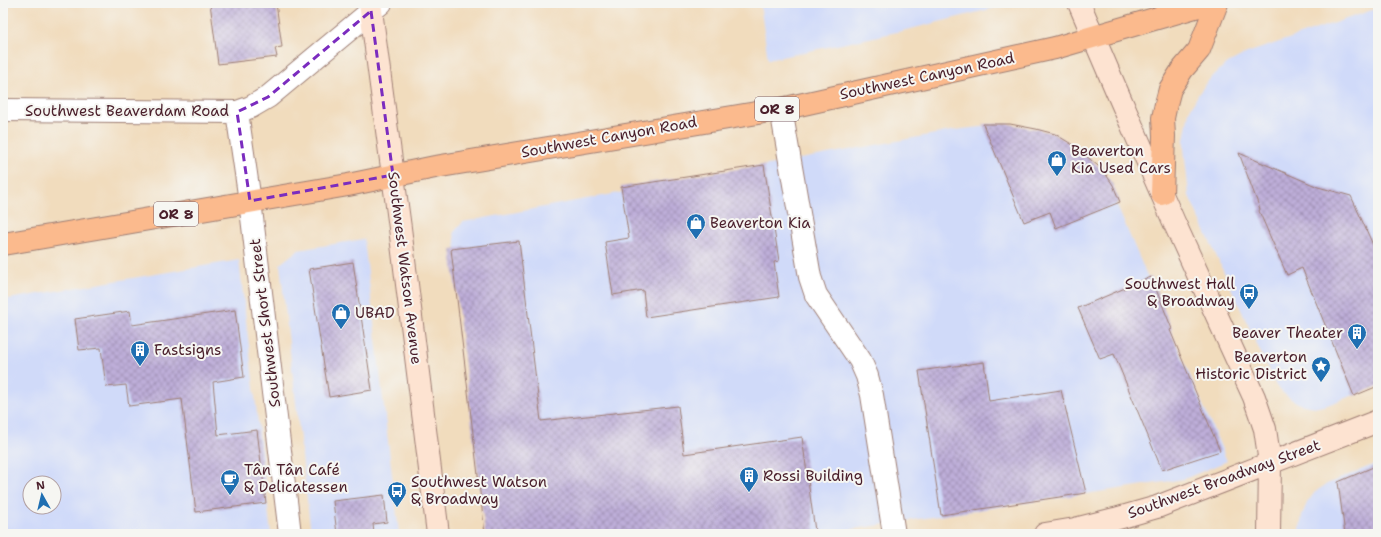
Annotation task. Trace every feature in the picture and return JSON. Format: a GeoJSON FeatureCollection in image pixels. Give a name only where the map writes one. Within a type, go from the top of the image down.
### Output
{"type":"FeatureCollection","features":[{"type":"Feature","properties":{"kind":"main road"},"geometry":{"type":"LineString","coordinates":[[1079,3],[1162,194],[1254,397],[1265,429],[1270,464],[1269,534]]}},
{"type":"Feature","properties":{"kind":"main road","name":"Southwest Canyon Road"},"geometry":{"type":"LineString","coordinates":[[3,244],[348,185],[442,165],[781,108],[1055,48],[1094,38],[1209,3]]}},
{"type":"Feature","properties":{"kind":"main road"},"geometry":{"type":"LineString","coordinates":[[1162,194],[1164,136],[1163,118],[1170,89],[1182,70],[1199,50],[1217,3]]}},
{"type":"Feature","properties":{"kind":"main road","name":"Southwest Watson Avenue"},"geometry":{"type":"LineString","coordinates":[[374,6],[393,175],[438,534]]}},
{"type":"Feature","properties":{"kind":"main road","name":"Southwest Broadway Street"},"geometry":{"type":"LineString","coordinates":[[1044,534],[1074,529],[1157,507],[1378,421]]}},
{"type":"Feature","properties":{"kind":"street","name":"Southwest Beaverdam Road"},"geometry":{"type":"LineString","coordinates":[[3,110],[238,112],[251,107],[268,97],[374,6]]}},
{"type":"Feature","properties":{"kind":"street"},"geometry":{"type":"LineString","coordinates":[[781,108],[810,277],[816,295],[860,360],[867,376],[872,395],[894,534]]}},
{"type":"Feature","properties":{"kind":"street","name":"Southwest Short Street"},"geometry":{"type":"LineString","coordinates":[[238,112],[290,534]]}},
{"type":"Feature","properties":{"kind":"highlighted area"},"geometry":{"type":"Polygon","coordinates":[[[371,11],[393,175],[250,201],[237,112],[268,97],[371,11]]]}},
{"type":"Feature","properties":{"kind":"shaded area"},"geometry":{"type":"Polygon","coordinates":[[[760,3],[1015,3],[906,30],[768,60],[760,3]]]}},
{"type":"Feature","properties":{"kind":"shaded area"},"geometry":{"type":"Polygon","coordinates":[[[1378,8],[1378,386],[1327,405],[1318,407],[1309,406],[1300,404],[1291,399],[1276,386],[1189,196],[1184,140],[1189,112],[1199,93],[1213,75],[1228,63],[1247,53],[1378,8]]]}},
{"type":"Feature","properties":{"kind":"shaded area"},"geometry":{"type":"Polygon","coordinates":[[[991,126],[1105,184],[1117,206],[1227,461],[1184,479],[820,534],[488,534],[454,232],[463,222],[935,134],[991,126]]]}},
{"type":"Feature","properties":{"kind":"shaded area"},"geometry":{"type":"Polygon","coordinates":[[[364,239],[399,534],[311,534],[280,264],[298,250],[364,239]]]}},
{"type":"Feature","properties":{"kind":"shaded area"},"geometry":{"type":"Polygon","coordinates":[[[239,260],[271,534],[3,534],[3,300],[239,260]]]}},
{"type":"Feature","properties":{"kind":"shaded area"},"geometry":{"type":"Polygon","coordinates":[[[1378,463],[1378,534],[1301,534],[1300,529],[1302,515],[1307,503],[1315,492],[1327,484],[1378,463]]]}},
{"type":"Feature","properties":{"kind":"building"},"geometry":{"type":"Polygon","coordinates":[[[210,3],[276,3],[282,47],[275,48],[277,57],[218,64],[210,3]]]}},
{"type":"Feature","properties":{"kind":"building","name":"Beaverton Kia Used Cars"},"geometry":{"type":"Polygon","coordinates":[[[983,124],[1010,124],[1055,134],[1073,145],[1103,170],[1113,185],[1120,202],[1056,228],[1050,212],[1024,222],[983,124]]]}},
{"type":"Feature","properties":{"kind":"building"},"geometry":{"type":"Polygon","coordinates":[[[1239,153],[1318,187],[1351,196],[1378,256],[1378,386],[1354,396],[1302,268],[1287,275],[1259,211],[1260,209],[1239,153]]]}},
{"type":"Feature","properties":{"kind":"building","name":"Beaverton Kia"},"geometry":{"type":"Polygon","coordinates":[[[764,165],[779,261],[774,262],[779,297],[646,317],[643,290],[613,295],[605,242],[629,238],[621,187],[764,165]]]}},
{"type":"Feature","properties":{"kind":"building"},"geometry":{"type":"Polygon","coordinates":[[[519,241],[541,421],[678,406],[684,454],[802,437],[815,531],[794,534],[485,534],[451,249],[519,241]]]}},
{"type":"Feature","properties":{"kind":"building","name":"UBAD"},"geometry":{"type":"Polygon","coordinates":[[[353,262],[372,390],[329,397],[309,269],[353,262]]]}},
{"type":"Feature","properties":{"kind":"building"},"geometry":{"type":"Polygon","coordinates":[[[1151,277],[1172,329],[1170,330],[1220,451],[1162,470],[1114,354],[1100,359],[1078,308],[1151,277]]]}},
{"type":"Feature","properties":{"kind":"building"},"geometry":{"type":"Polygon","coordinates":[[[235,310],[244,377],[213,382],[218,435],[257,430],[266,503],[196,512],[182,399],[129,406],[126,385],[106,387],[101,348],[79,350],[75,319],[130,311],[132,325],[235,310]]]}},
{"type":"Feature","properties":{"kind":"building"},"geometry":{"type":"Polygon","coordinates":[[[984,362],[989,401],[1061,390],[1086,493],[941,515],[919,371],[984,362]]]}},
{"type":"Feature","properties":{"kind":"building"},"geometry":{"type":"Polygon","coordinates":[[[1378,465],[1378,534],[1345,534],[1338,482],[1378,465]]]}},
{"type":"Feature","properties":{"kind":"building"},"geometry":{"type":"Polygon","coordinates":[[[384,495],[387,522],[373,524],[374,534],[337,534],[333,501],[384,495]]]}},
{"type":"Feature","properties":{"kind":"place","name":"Beaverton Kia Used Cars"},"geometry":{"type":"Point","coordinates":[1057,177]}},
{"type":"Feature","properties":{"kind":"place","name":"Beaverton Kia"},"geometry":{"type":"Point","coordinates":[696,240]}},
{"type":"Feature","properties":{"kind":"place","name":"Southwest Hall & Broadway"},"geometry":{"type":"Point","coordinates":[1249,310]}},
{"type":"Feature","properties":{"kind":"place","name":"UBAD"},"geometry":{"type":"Point","coordinates":[341,330]}},
{"type":"Feature","properties":{"kind":"place","name":"Beaver Theater"},"geometry":{"type":"Point","coordinates":[1357,350]}},
{"type":"Feature","properties":{"kind":"place","name":"Fastsigns"},"geometry":{"type":"Point","coordinates":[140,367]}},
{"type":"Feature","properties":{"kind":"place","name":"Beaverton Historic District"},"geometry":{"type":"Point","coordinates":[1321,383]}},
{"type":"Feature","properties":{"kind":"place","name":"Rossi Building"},"geometry":{"type":"Point","coordinates":[749,493]}},
{"type":"Feature","properties":{"kind":"place","name":"Tân Tân Café & Delicatessen"},"geometry":{"type":"Point","coordinates":[230,496]}},
{"type":"Feature","properties":{"kind":"place","name":"Southwest Watson & Broadway"},"geometry":{"type":"Point","coordinates":[397,508]}}]}
